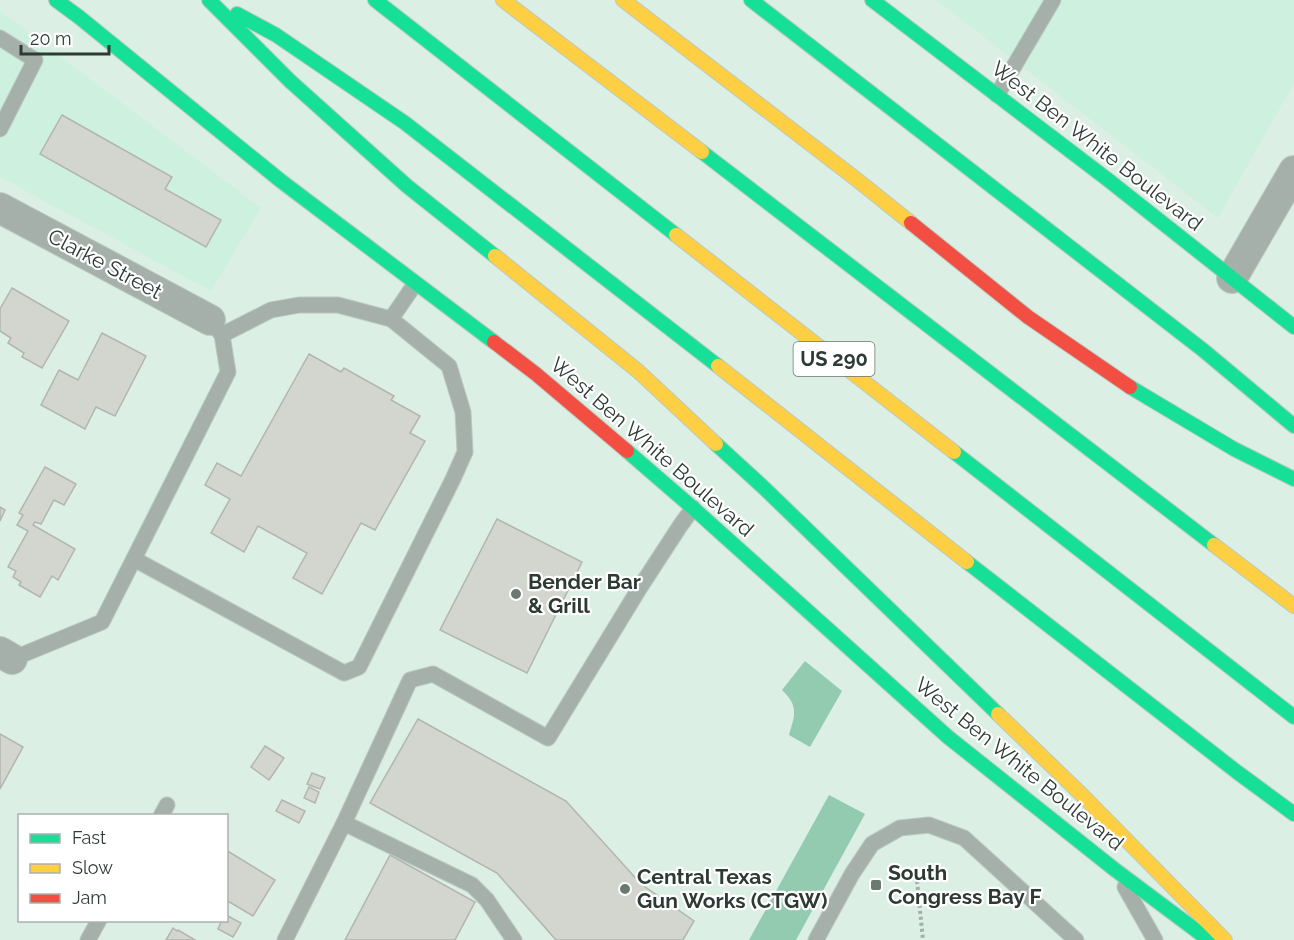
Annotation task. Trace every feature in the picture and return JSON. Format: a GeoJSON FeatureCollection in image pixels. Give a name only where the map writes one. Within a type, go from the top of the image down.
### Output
{"type":"FeatureCollection","features":[{"type":"Feature","properties":{"kind":"main road","name":"West Ben White Boulevard"},"geometry":{"type":"LineString","coordinates":[[56,0],[281,181],[536,374],[693,508],[948,737],[1114,869],[1209,940]]}},
{"type":"Feature","properties":{"kind":"main road"},"geometry":{"type":"LineString","coordinates":[[210,0],[276,35],[405,123],[1237,772],[1294,814]]}},
{"type":"Feature","properties":{"kind":"main road"},"geometry":{"type":"LineString","coordinates":[[210,0],[290,81],[407,186],[638,371],[1083,796],[1225,940]]}},
{"type":"Feature","properties":{"kind":"main road","name":"US 290"},"geometry":{"type":"LineString","coordinates":[[375,0],[1294,717]]}},
{"type":"Feature","properties":{"kind":"main road"},"geometry":{"type":"LineString","coordinates":[[502,0],[1294,606]]}},
{"type":"Feature","properties":{"kind":"main road"},"geometry":{"type":"LineString","coordinates":[[623,0],[856,179],[1028,317],[1126,386],[1234,449],[1294,479]]}},
{"type":"Feature","properties":{"kind":"main road"},"geometry":{"type":"LineString","coordinates":[[751,0],[1203,350],[1294,426]]}},
{"type":"Feature","properties":{"kind":"main road","name":"West Ben White Boulevard"},"geometry":{"type":"LineString","coordinates":[[872,0],[1107,179],[1294,327]]}},
{"type":"Feature","properties":{"kind":"street"},"geometry":{"type":"LineString","coordinates":[[1232,278],[1294,171]]}},
{"type":"Feature","properties":{"kind":"street","name":"Clarke Street"},"geometry":{"type":"LineString","coordinates":[[0,208],[216,328]]}},
{"type":"Feature","properties":{"kind":"lane"},"geometry":{"type":"LineString","coordinates":[[997,95],[1053,0]]}},
{"type":"Feature","properties":{"kind":"lane"},"geometry":{"type":"LineString","coordinates":[[0,38],[35,60],[0,129]]}},
{"type":"Feature","properties":{"kind":"lane"},"geometry":{"type":"LineString","coordinates":[[391,319],[415,284]]}},
{"type":"Feature","properties":{"kind":"lane"},"geometry":{"type":"LineString","coordinates":[[6,656],[102,622],[228,372],[216,328],[271,310],[299,305],[338,305],[391,319],[448,366],[463,412],[465,452],[359,667],[344,673],[134,559]]}},
{"type":"Feature","properties":{"kind":"lane"},"geometry":{"type":"LineString","coordinates":[[285,940],[344,823],[410,680],[433,674],[548,738],[639,589],[693,508]]}},
{"type":"Feature","properties":{"kind":"lane"},"geometry":{"type":"LineString","coordinates":[[344,823],[472,885],[487,900],[514,940]]}},
{"type":"Feature","properties":{"kind":"lane"},"geometry":{"type":"LineString","coordinates":[[816,940],[852,874],[872,844],[900,828],[929,825],[964,838],[1076,940]]}},
{"type":"Feature","properties":{"kind":"lane"},"geometry":{"type":"LineString","coordinates":[[1114,869],[1155,940]]}},
{"type":"Feature","properties":{"kind":"lane"},"geometry":{"type":"LineString","coordinates":[[88,940],[98,922]]}},
{"type":"Feature","properties":{"kind":"path"},"geometry":{"type":"LineString","coordinates":[[918,881],[923,940]]}},
{"type":"Feature","properties":{"kind":"shaded area"},"geometry":{"type":"Polygon","coordinates":[[[936,0],[1294,0],[1294,83],[1218,218],[936,0]]]}},
{"type":"Feature","properties":{"kind":"shaded area"},"geometry":{"type":"Polygon","coordinates":[[[0,11],[261,208],[211,291],[0,177],[0,11]]]}},
{"type":"Feature","properties":{"kind":"shaded area"},"geometry":{"type":"Polygon","coordinates":[[[805,661],[842,691],[810,747],[789,735],[794,711],[791,701],[782,690],[805,661]]]}},
{"type":"Feature","properties":{"kind":"shaded area"},"geometry":{"type":"Polygon","coordinates":[[[829,795],[865,814],[796,940],[749,940],[829,795]]]}},
{"type":"Feature","properties":{"kind":"building"},"geometry":{"type":"Polygon","coordinates":[[[62,115],[172,177],[165,189],[221,220],[206,247],[40,154],[62,115]]]}},
{"type":"Feature","properties":{"kind":"building"},"geometry":{"type":"Polygon","coordinates":[[[12,288],[69,321],[42,368],[22,357],[24,353],[8,343],[11,338],[0,331],[0,309],[12,288]]]}},
{"type":"Feature","properties":{"kind":"building"},"geometry":{"type":"Polygon","coordinates":[[[102,333],[146,356],[115,416],[96,407],[85,429],[41,405],[59,370],[78,380],[102,333]]]}},
{"type":"Feature","properties":{"kind":"building"},"geometry":{"type":"Polygon","coordinates":[[[309,354],[341,372],[344,368],[394,396],[391,400],[420,416],[410,433],[425,441],[375,530],[361,523],[322,594],[293,578],[307,553],[258,526],[244,552],[211,533],[230,499],[205,485],[217,463],[241,476],[309,354]]]}},
{"type":"Feature","properties":{"kind":"building"},"geometry":{"type":"Polygon","coordinates":[[[45,467],[76,484],[64,505],[54,500],[41,524],[35,522],[33,525],[75,549],[58,580],[52,576],[40,597],[19,585],[21,582],[13,577],[16,571],[8,567],[28,531],[17,525],[23,515],[19,513],[45,467]]]}},
{"type":"Feature","properties":{"kind":"building"},"geometry":{"type":"Polygon","coordinates":[[[0,507],[5,510],[0,521],[0,507]]]}},
{"type":"Feature","properties":{"kind":"building"},"geometry":{"type":"Polygon","coordinates":[[[497,519],[582,562],[527,673],[440,630],[497,519]]]}},
{"type":"Feature","properties":{"kind":"building"},"geometry":{"type":"Polygon","coordinates":[[[418,719],[566,801],[641,884],[694,921],[683,940],[556,940],[497,873],[370,803],[418,719]]]}},
{"type":"Feature","properties":{"kind":"building"},"geometry":{"type":"Polygon","coordinates":[[[0,734],[23,747],[0,789],[0,734]]]}},
{"type":"Feature","properties":{"kind":"building"},"geometry":{"type":"Polygon","coordinates":[[[265,746],[284,758],[269,780],[251,767],[265,746]]]}},
{"type":"Feature","properties":{"kind":"building"},"geometry":{"type":"Polygon","coordinates":[[[312,773],[325,778],[320,789],[307,784],[312,773]]]}},
{"type":"Feature","properties":{"kind":"building"},"geometry":{"type":"Polygon","coordinates":[[[309,787],[319,792],[315,803],[304,798],[309,787]]]}},
{"type":"Feature","properties":{"kind":"building"},"geometry":{"type":"Polygon","coordinates":[[[282,800],[305,811],[299,823],[276,811],[282,800]]]}},
{"type":"Feature","properties":{"kind":"building"},"geometry":{"type":"Polygon","coordinates":[[[228,851],[275,880],[253,916],[228,901],[228,851]]]}},
{"type":"Feature","properties":{"kind":"building"},"geometry":{"type":"Polygon","coordinates":[[[390,855],[475,902],[455,940],[345,940],[390,855]]]}},
{"type":"Feature","properties":{"kind":"building"},"geometry":{"type":"Polygon","coordinates":[[[228,916],[241,923],[233,937],[218,929],[221,922],[228,922],[228,916]]]}},
{"type":"Feature","properties":{"kind":"building"},"geometry":{"type":"Polygon","coordinates":[[[173,928],[177,931],[195,940],[166,940],[173,928]]]}},
{"type":"Feature","properties":{"kind":"traffic: fast"},"geometry":{"type":"LineString","coordinates":[[56,0],[281,181],[494,342]]}},
{"type":"Feature","properties":{"kind":"traffic: fast"},"geometry":{"type":"LineString","coordinates":[[209,0],[290,81],[407,186],[495,256]]}},
{"type":"Feature","properties":{"kind":"traffic: fast"},"geometry":{"type":"LineString","coordinates":[[375,0],[676,235]]}},
{"type":"Feature","properties":{"kind":"traffic: fast"},"geometry":{"type":"LineString","coordinates":[[751,0],[1203,350],[1294,426]]}},
{"type":"Feature","properties":{"kind":"traffic: fast"},"geometry":{"type":"LineString","coordinates":[[872,0],[1107,179],[1294,327]]}},
{"type":"Feature","properties":{"kind":"traffic: fast"},"geometry":{"type":"LineString","coordinates":[[237,14],[276,35],[405,123],[718,366]]}},
{"type":"Feature","properties":{"kind":"traffic: fast"},"geometry":{"type":"LineString","coordinates":[[702,152],[1214,545]]}},
{"type":"Feature","properties":{"kind":"traffic: fast"},"geometry":{"type":"LineString","coordinates":[[1130,387],[1234,449],[1294,479]]}},
{"type":"Feature","properties":{"kind":"traffic: fast"},"geometry":{"type":"LineString","coordinates":[[716,444],[998,714]]}},
{"type":"Feature","properties":{"kind":"traffic: fast"},"geometry":{"type":"LineString","coordinates":[[627,451],[948,737],[1114,869],[1209,940]]}},
{"type":"Feature","properties":{"kind":"traffic: fast"},"geometry":{"type":"LineString","coordinates":[[954,452],[1294,717]]}},
{"type":"Feature","properties":{"kind":"traffic: fast"},"geometry":{"type":"LineString","coordinates":[[967,562],[1294,814]]}},
{"type":"Feature","properties":{"kind":"traffic: slow"},"geometry":{"type":"LineString","coordinates":[[503,0],[702,152]]}},
{"type":"Feature","properties":{"kind":"traffic: slow"},"geometry":{"type":"LineString","coordinates":[[623,0],[911,223]]}},
{"type":"Feature","properties":{"kind":"traffic: slow"},"geometry":{"type":"LineString","coordinates":[[676,235],[954,452]]}},
{"type":"Feature","properties":{"kind":"traffic: slow"},"geometry":{"type":"LineString","coordinates":[[495,256],[638,371],[716,444]]}},
{"type":"Feature","properties":{"kind":"traffic: slow"},"geometry":{"type":"LineString","coordinates":[[718,366],[967,562]]}},
{"type":"Feature","properties":{"kind":"traffic: slow"},"geometry":{"type":"LineString","coordinates":[[1214,545],[1294,606]]}},
{"type":"Feature","properties":{"kind":"traffic: slow"},"geometry":{"type":"LineString","coordinates":[[998,714],[1083,796],[1225,940]]}},
{"type":"Feature","properties":{"kind":"traffic: jam"},"geometry":{"type":"LineString","coordinates":[[911,223],[1028,317],[1130,387]]}},
{"type":"Feature","properties":{"kind":"traffic: jam"},"geometry":{"type":"LineString","coordinates":[[494,342],[536,374],[627,451]]}},
{"type":"Feature","properties":{"kind":"place","name":"Bender Bar & Grill"},"geometry":{"type":"Point","coordinates":[516,594]}},
{"type":"Feature","properties":{"kind":"place","name":"South Congress Bay F"},"geometry":{"type":"Point","coordinates":[876,885]}},
{"type":"Feature","properties":{"kind":"place","name":"Central Texas Gun Works (CTGW)"},"geometry":{"type":"Point","coordinates":[625,889]}}]}
